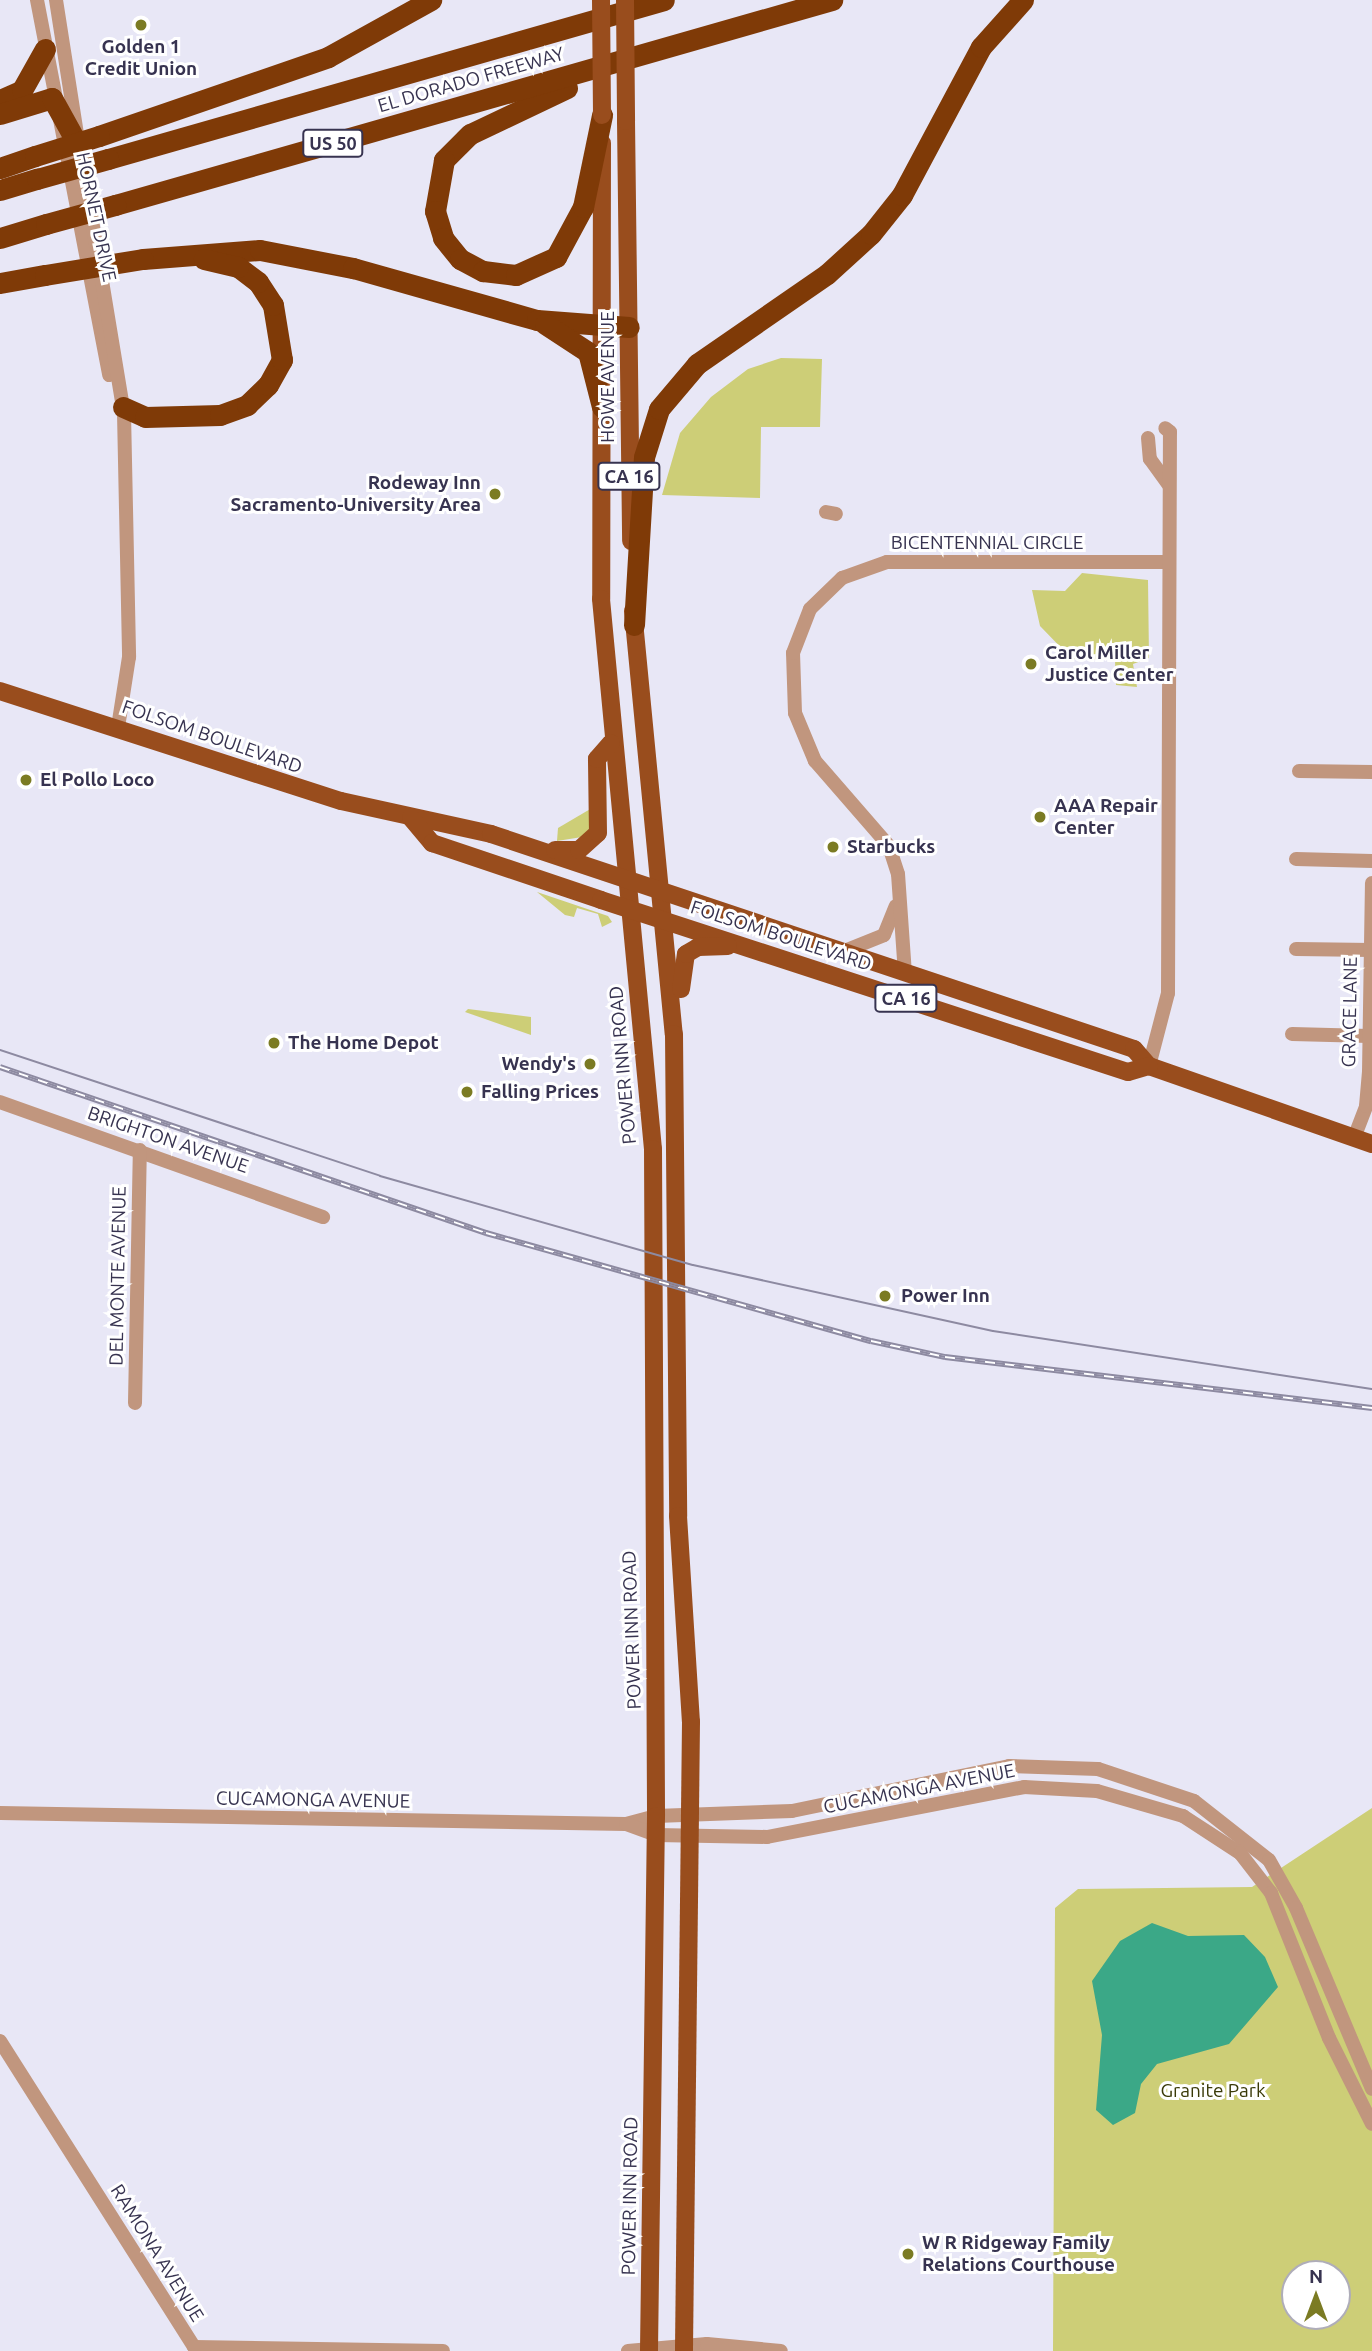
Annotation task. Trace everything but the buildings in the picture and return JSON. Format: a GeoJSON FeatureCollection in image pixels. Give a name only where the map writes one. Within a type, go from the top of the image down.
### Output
{"type":"FeatureCollection","features":[{"type":"Feature","properties":{"kind":"highway"},"geometry":{"type":"LineString","coordinates":[[0,168],[328,57],[431,0]]}},
{"type":"Feature","properties":{"kind":"highway","name":"EL DORADO FREEWAY"},"geometry":{"type":"LineString","coordinates":[[0,238],[832,0]]}},
{"type":"Feature","properties":{"kind":"highway"},"geometry":{"type":"LineString","coordinates":[[634,625],[644,457],[659,409],[698,364],[827,274],[871,234],[902,195],[981,47],[1023,0]]}},
{"type":"Feature","properties":{"kind":"highway","name":"EL DORADO FREEWAY"},"geometry":{"type":"LineString","coordinates":[[0,190],[648,1]]}},
{"type":"Feature","properties":{"kind":"highway"},"geometry":{"type":"LineString","coordinates":[[0,100],[22,90],[46,49]]}},
{"type":"Feature","properties":{"kind":"highway"},"geometry":{"type":"LineString","coordinates":[[602,115],[583,207],[556,257],[516,275],[483,271],[460,259],[443,239],[435,211],[436,183],[452,149],[516,110],[653,52]]}},
{"type":"Feature","properties":{"kind":"highway"},"geometry":{"type":"LineString","coordinates":[[0,114],[52,98],[79,147]]}},
{"type":"Feature","properties":{"kind":"highway"},"geometry":{"type":"LineString","coordinates":[[0,282],[153,257],[247,250],[301,256],[537,320],[629,327]]}},
{"type":"Feature","properties":{"kind":"highway"},"geometry":{"type":"LineString","coordinates":[[123,407],[145,417],[220,415],[254,398],[282,360],[273,305],[258,282],[227,262],[153,257]]}},
{"type":"Feature","properties":{"kind":"highway"},"geometry":{"type":"LineString","coordinates":[[537,320],[588,352],[602,407]]}},
{"type":"Feature","properties":{"kind":"main road","name":"HOWE AVENUE"},"geometry":{"type":"LineString","coordinates":[[601,0],[601,599],[611,743],[629,909]]}},
{"type":"Feature","properties":{"kind":"main road","name":"HOWE AVENUE"},"geometry":{"type":"LineString","coordinates":[[648,1],[626,121],[629,327],[634,625],[663,920]]}},
{"type":"Feature","properties":{"kind":"main road","name":"FOLSOM BOULEVARD"},"geometry":{"type":"LineString","coordinates":[[0,691],[118,727],[285,784],[411,818],[443,820],[536,849],[1134,1049],[1149,1066],[1372,1144]]}},
{"type":"Feature","properties":{"kind":"main road"},"geometry":{"type":"LineString","coordinates":[[536,849],[579,850],[598,833],[597,758],[611,743]]}},
{"type":"Feature","properties":{"kind":"main road","name":"FOLSOM BOULEVARD"},"geometry":{"type":"LineString","coordinates":[[411,818],[432,843],[1128,1072],[1149,1066]]}},
{"type":"Feature","properties":{"kind":"main road","name":"POWER INN ROAD"},"geometry":{"type":"LineString","coordinates":[[629,909],[653,1149],[656,1835],[649,2348]]}},
{"type":"Feature","properties":{"kind":"main road"},"geometry":{"type":"LineString","coordinates":[[663,920],[674,1034],[678,1516],[689,1660],[685,2348]]}},
{"type":"Feature","properties":{"kind":"main road"},"geometry":{"type":"LineString","coordinates":[[674,1034],[683,1025],[680,967],[686,954],[705,946],[744,946]]}},
{"type":"Feature","properties":{"kind":"street","name":"HORNET DRIVE"},"geometry":{"type":"LineString","coordinates":[[37,0],[52,98],[123,442]]}},
{"type":"Feature","properties":{"kind":"street","name":"HORNET DRIVE"},"geometry":{"type":"LineString","coordinates":[[57,0],[123,407],[129,657],[118,727]]}},
{"type":"Feature","properties":{"kind":"street"},"geometry":{"type":"LineString","coordinates":[[1149,1066],[1168,993],[1165,562],[1170,446],[1165,428]]}},
{"type":"Feature","properties":{"kind":"street"},"geometry":{"type":"LineString","coordinates":[[1168,485],[1148,443],[1170,446]]}},
{"type":"Feature","properties":{"kind":"street","name":"BICENTENNIAL CIRCLE"},"geometry":{"type":"LineString","coordinates":[[905,974],[900,891],[881,831],[819,767],[794,713],[793,653],[817,601],[853,571],[887,562],[1165,562]]}},
{"type":"Feature","properties":{"kind":"street"},"geometry":{"type":"LineString","coordinates":[[1299,771],[1372,772]]}},
{"type":"Feature","properties":{"kind":"street"},"geometry":{"type":"LineString","coordinates":[[1296,859],[1372,861]]}},
{"type":"Feature","properties":{"kind":"street","name":"GRACE LANE"},"geometry":{"type":"LineString","coordinates":[[1354,1138],[1366,1106],[1372,883]]}},
{"type":"Feature","properties":{"kind":"street"},"geometry":{"type":"LineString","coordinates":[[842,952],[884,934],[900,891]]}},
{"type":"Feature","properties":{"kind":"street"},"geometry":{"type":"LineString","coordinates":[[1296,949],[1371,950]]}},
{"type":"Feature","properties":{"kind":"street"},"geometry":{"type":"LineString","coordinates":[[1292,1034],[1369,1036]]}},
{"type":"Feature","properties":{"kind":"street","name":"BRIGHTON AVENUE"},"geometry":{"type":"LineString","coordinates":[[0,1101],[323,1217]]}},
{"type":"Feature","properties":{"kind":"street","name":"DEL MONTE AVENUE"},"geometry":{"type":"LineString","coordinates":[[135,1403],[140,1150]]}},
{"type":"Feature","properties":{"kind":"street","name":"CUCAMONGA AVENUE"},"geometry":{"type":"LineString","coordinates":[[0,1814],[626,1824],[656,1816],[792,1811],[1023,1765],[1098,1769],[1163,1787],[1224,1820],[1269,1860],[1296,1908],[1372,2089]]}},
{"type":"Feature","properties":{"kind":"street","name":"CUCAMONGA AVENUE"},"geometry":{"type":"LineString","coordinates":[[626,1824],[656,1835],[690,1837],[796,1833],[1024,1787],[1108,1793],[1183,1816],[1226,1840],[1264,1881],[1372,2124]]}},
{"type":"Feature","properties":{"kind":"street","name":"RAMONA AVENUE"},"geometry":{"type":"LineString","coordinates":[[0,2041],[194,2347],[443,2351]]}},
{"type":"Feature","properties":{"kind":"street"},"geometry":{"type":"LineString","coordinates":[[628,2351],[649,2348],[781,2351]]}},
{"type":"Feature","properties":{"kind":"green space"},"geometry":{"type":"Polygon","coordinates":[[[781,358],[822,359],[820,427],[761,427],[760,498],[662,495],[680,433],[711,397],[748,369],[781,358]]]}},
{"type":"Feature","properties":{"kind":"green space"},"geometry":{"type":"Polygon","coordinates":[[[1082,573],[1148,580],[1149,658],[1133,664],[1137,687],[1116,685],[1115,660],[1072,659],[1040,626],[1032,590],[1065,591],[1082,573]]]}},
{"type":"Feature","properties":{"kind":"green space"},"geometry":{"type":"Polygon","coordinates":[[[592,808],[591,827],[582,837],[557,841],[558,828],[592,808]]]}},
{"type":"Feature","properties":{"kind":"green space"},"geometry":{"type":"Polygon","coordinates":[[[537,892],[608,916],[612,922],[602,927],[598,914],[577,908],[574,917],[565,915],[537,892]]]}},
{"type":"Feature","properties":{"kind":"green space"},"geometry":{"type":"Polygon","coordinates":[[[468,1009],[531,1017],[531,1035],[465,1012],[468,1009]]]}},
{"type":"Feature","properties":{"kind":"green space","name":"Granite Park"},"geometry":{"type":"Polygon","coordinates":[[[1372,1808],[1372,2351],[1053,2351],[1055,1908],[1078,1889],[1252,1887],[1372,1808]]]}},
{"type":"Feature","properties":{"kind":"shaded area"},"geometry":{"type":"Polygon","coordinates":[[[1152,1923],[1188,1936],[1244,1935],[1265,1957],[1278,1987],[1229,2044],[1157,2064],[1141,2084],[1135,2113],[1113,2125],[1096,2110],[1102,2035],[1092,1981],[1120,1941],[1152,1923]]]}},
{"type":"Feature","properties":{"kind":"tram line"},"geometry":{"type":"LineString","coordinates":[[0,1050],[380,1176],[693,1265],[993,1331],[1372,1389]]}},
{"type":"Feature","properties":{"kind":"railway"},"geometry":{"type":"LineString","coordinates":[[0,1067],[486,1233],[871,1341],[945,1357],[1372,1408]]}},
{"type":"Feature","properties":{"kind":"place","name":"Golden 1 Credit Union"},"geometry":{"type":"Point","coordinates":[141,25]}},
{"type":"Feature","properties":{"kind":"place","name":"Rodeway Inn Sacramento-University Area"},"geometry":{"type":"Point","coordinates":[495,494]}},
{"type":"Feature","properties":{"kind":"place","name":"Carol Miller Justice Center"},"geometry":{"type":"Point","coordinates":[1031,664]}},
{"type":"Feature","properties":{"kind":"place","name":"El Pollo Loco"},"geometry":{"type":"Point","coordinates":[26,780]}},
{"type":"Feature","properties":{"kind":"place","name":"AAA Repair Center"},"geometry":{"type":"Point","coordinates":[1040,817]}},
{"type":"Feature","properties":{"kind":"place","name":"Starbucks"},"geometry":{"type":"Point","coordinates":[833,847]}},
{"type":"Feature","properties":{"kind":"place","name":"The Home Depot"},"geometry":{"type":"Point","coordinates":[274,1043]}},
{"type":"Feature","properties":{"kind":"place","name":"Wendy's"},"geometry":{"type":"Point","coordinates":[590,1064]}},
{"type":"Feature","properties":{"kind":"place","name":"Falling Prices"},"geometry":{"type":"Point","coordinates":[467,1092]}},
{"type":"Feature","properties":{"kind":"place","name":"Power Inn"},"geometry":{"type":"Point","coordinates":[885,1296]}},
{"type":"Feature","properties":{"kind":"place","name":"W R Ridgeway Family Relations Courthouse"},"geometry":{"type":"Point","coordinates":[908,2254]}}]}
